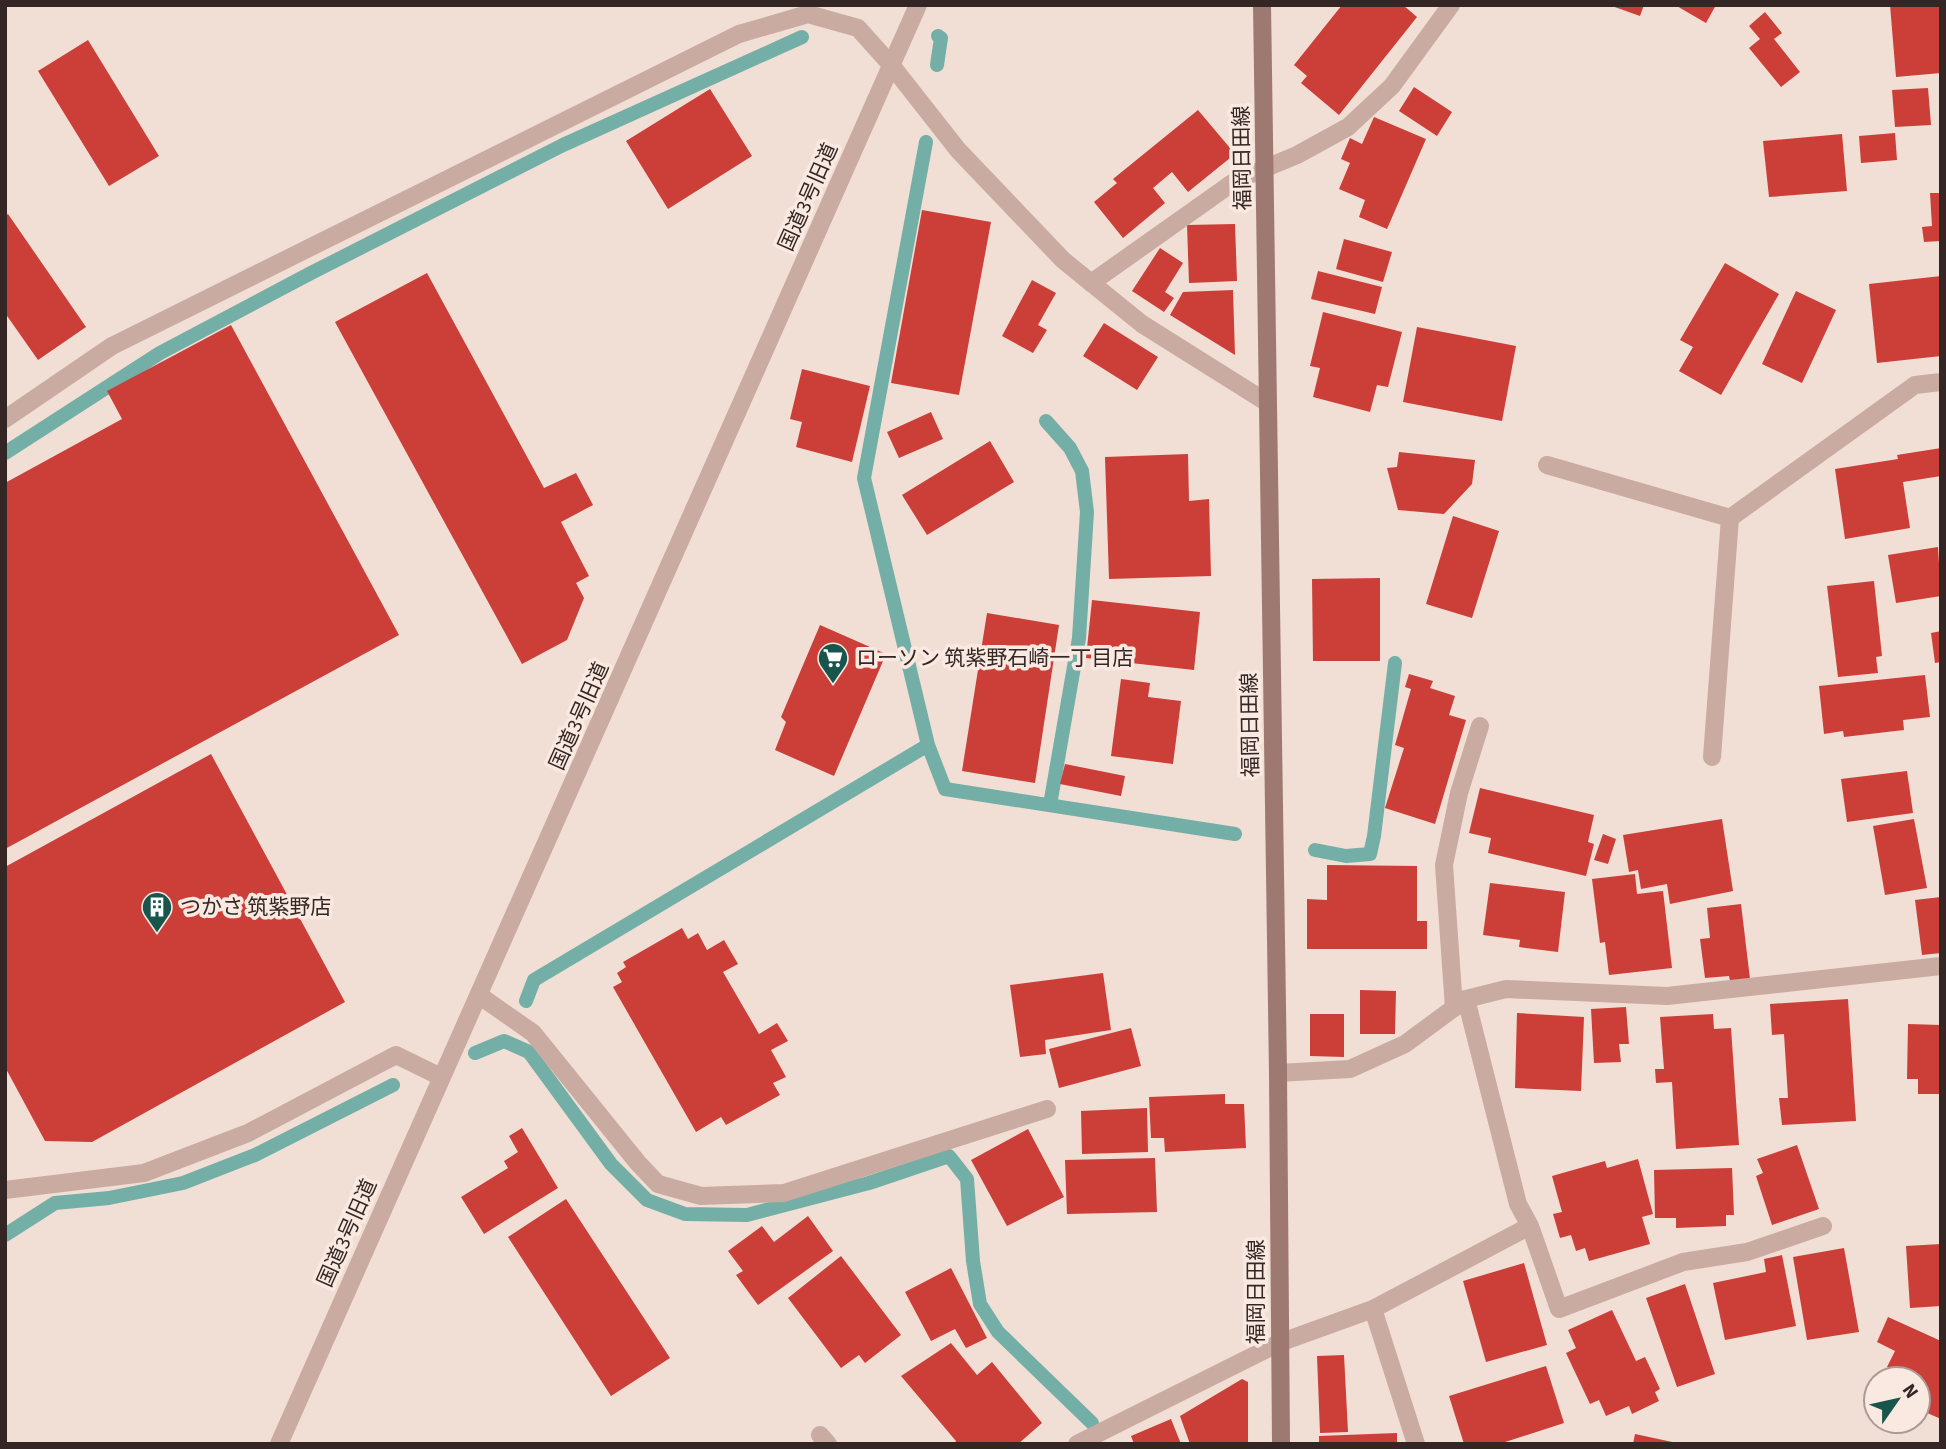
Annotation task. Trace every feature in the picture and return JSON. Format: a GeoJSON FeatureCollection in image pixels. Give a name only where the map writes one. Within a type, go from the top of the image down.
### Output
{"type":"FeatureCollection","features":[{"type":"Feature","properties":{"kind":"main road","name":"福岡日田線"},"geometry":{"type":"LineString","coordinates":[[1262,5],[1279,1073],[1281,1444]]}},
{"type":"Feature","properties":{"kind":"street","name":"国道3号旧道"},"geometry":{"type":"LineString","coordinates":[[279,1444],[918,5]]}},
{"type":"Feature","properties":{"kind":"street"},"geometry":{"type":"LineString","coordinates":[[1091,283],[1235,181],[1297,155],[1348,127],[1392,86],[1451,5]]}},
{"type":"Feature","properties":{"kind":"street"},"geometry":{"type":"LineString","coordinates":[[5,418],[112,346],[739,34],[808,14],[858,28],[892,66],[958,150],[1063,260],[1142,324],[1268,403]]}},
{"type":"Feature","properties":{"kind":"street"},"geometry":{"type":"LineString","coordinates":[[1712,757],[1730,518],[1915,384],[1941,382]]}},
{"type":"Feature","properties":{"kind":"street"},"geometry":{"type":"LineString","coordinates":[[1547,465],[1730,518]]}},
{"type":"Feature","properties":{"kind":"street"},"geometry":{"type":"LineString","coordinates":[[1480,726],[1459,793],[1444,865],[1460,1003],[1518,1204],[1530,1226],[1559,1309],[1683,1262],[1747,1252],[1823,1226]]}},
{"type":"Feature","properties":{"kind":"street"},"geometry":{"type":"LineString","coordinates":[[1279,1073],[1350,1069],[1405,1044],[1460,1003],[1506,989],[1667,996],[1941,966]]}},
{"type":"Feature","properties":{"kind":"street"},"geometry":{"type":"LineString","coordinates":[[480,996],[533,1033],[658,1184],[701,1196],[784,1193],[1047,1109]]}},
{"type":"Feature","properties":{"kind":"street"},"geometry":{"type":"LineString","coordinates":[[5,1189],[144,1173],[248,1133],[396,1055],[441,1077]]}},
{"type":"Feature","properties":{"kind":"street"},"geometry":{"type":"LineString","coordinates":[[1077,1444],[1279,1343],[1373,1309],[1530,1226]]}},
{"type":"Feature","properties":{"kind":"street"},"geometry":{"type":"LineString","coordinates":[[1373,1309],[1416,1444]]}},
{"type":"Feature","properties":{"kind":"building"},"geometry":{"type":"Polygon","coordinates":[[[1342,5],[1403,5],[1417,17],[1339,115],[1301,83],[1307,76],[1294,65],[1342,5]]]}},
{"type":"Feature","properties":{"kind":"building"},"geometry":{"type":"Polygon","coordinates":[[[1609,5],[1644,5],[1640,16],[1609,5]]]}},
{"type":"Feature","properties":{"kind":"building"},"geometry":{"type":"Polygon","coordinates":[[[1675,5],[1716,5],[1706,23],[1675,5]]]}},
{"type":"Feature","properties":{"kind":"building"},"geometry":{"type":"Polygon","coordinates":[[[1890,5],[1941,5],[1941,73],[1896,77],[1890,5]]]}},
{"type":"Feature","properties":{"kind":"building"},"geometry":{"type":"Polygon","coordinates":[[[1765,12],[1782,33],[1774,39],[1800,72],[1781,87],[1749,48],[1760,39],[1749,26],[1765,12]]]}},
{"type":"Feature","properties":{"kind":"building"},"geometry":{"type":"Polygon","coordinates":[[[88,40],[159,156],[109,186],[38,71],[88,40]]]}},
{"type":"Feature","properties":{"kind":"building"},"geometry":{"type":"Polygon","coordinates":[[[1414,87],[1452,112],[1437,136],[1399,111],[1414,87]]]}},
{"type":"Feature","properties":{"kind":"building"},"geometry":{"type":"Polygon","coordinates":[[[1928,88],[1931,125],[1895,127],[1892,90],[1928,88]]]}},
{"type":"Feature","properties":{"kind":"building"},"geometry":{"type":"Polygon","coordinates":[[[710,89],[752,156],[668,209],[626,141],[710,89]]]}},
{"type":"Feature","properties":{"kind":"building"},"geometry":{"type":"Polygon","coordinates":[[[1198,110],[1235,154],[1188,192],[1172,172],[1153,188],[1165,203],[1123,238],[1094,202],[1117,183],[1113,179],[1198,110]]]}},
{"type":"Feature","properties":{"kind":"building"},"geometry":{"type":"Polygon","coordinates":[[[1374,117],[1426,139],[1387,229],[1359,217],[1365,200],[1339,189],[1350,163],[1341,159],[1350,138],[1362,144],[1374,117]]]}},
{"type":"Feature","properties":{"kind":"building"},"geometry":{"type":"Polygon","coordinates":[[[1895,133],[1897,160],[1861,163],[1859,136],[1895,133]]]}},
{"type":"Feature","properties":{"kind":"building"},"geometry":{"type":"Polygon","coordinates":[[[1842,134],[1847,191],[1769,197],[1763,141],[1842,134]]]}},
{"type":"Feature","properties":{"kind":"building"},"geometry":{"type":"Polygon","coordinates":[[[1930,193],[1941,193],[1941,241],[1924,242],[1922,227],[1932,226],[1930,193]]]}},
{"type":"Feature","properties":{"kind":"building"},"geometry":{"type":"Polygon","coordinates":[[[922,210],[991,222],[959,395],[891,383],[922,210]]]}},
{"type":"Feature","properties":{"kind":"building"},"geometry":{"type":"Polygon","coordinates":[[[8,214],[86,327],[38,360],[5,313],[5,216],[8,214]]]}},
{"type":"Feature","properties":{"kind":"building"},"geometry":{"type":"Polygon","coordinates":[[[1235,224],[1237,281],[1189,283],[1187,225],[1235,224]]]}},
{"type":"Feature","properties":{"kind":"building"},"geometry":{"type":"Polygon","coordinates":[[[1344,239],[1392,252],[1383,282],[1336,269],[1344,239]]]}},
{"type":"Feature","properties":{"kind":"building"},"geometry":{"type":"Polygon","coordinates":[[[1160,248],[1183,263],[1165,292],[1174,298],[1164,312],[1132,291],[1160,248]]]}},
{"type":"Feature","properties":{"kind":"building"},"geometry":{"type":"Polygon","coordinates":[[[1725,263],[1779,294],[1721,395],[1679,371],[1693,347],[1680,340],[1725,263]]]}},
{"type":"Feature","properties":{"kind":"building"},"geometry":{"type":"Polygon","coordinates":[[[1318,271],[1382,287],[1375,314],[1311,299],[1318,271]]]}},
{"type":"Feature","properties":{"kind":"building"},"geometry":{"type":"Polygon","coordinates":[[[427,273],[544,488],[576,473],[593,505],[561,522],[589,576],[576,583],[584,598],[567,640],[522,664],[335,322],[427,273]]]}},
{"type":"Feature","properties":{"kind":"building"},"geometry":{"type":"Polygon","coordinates":[[[1941,276],[1941,356],[1877,363],[1869,284],[1941,276]]]}},
{"type":"Feature","properties":{"kind":"building"},"geometry":{"type":"Polygon","coordinates":[[[1032,280],[1056,293],[1038,325],[1047,330],[1033,353],[1002,336],[1032,280]]]}},
{"type":"Feature","properties":{"kind":"building"},"geometry":{"type":"Polygon","coordinates":[[[1233,290],[1235,355],[1170,315],[1183,292],[1233,290]]]}},
{"type":"Feature","properties":{"kind":"building"},"geometry":{"type":"Polygon","coordinates":[[[1796,291],[1836,310],[1802,383],[1762,364],[1796,291]]]}},
{"type":"Feature","properties":{"kind":"building"},"geometry":{"type":"Polygon","coordinates":[[[1323,312],[1402,332],[1388,387],[1377,385],[1370,412],[1313,397],[1320,368],[1310,366],[1323,312]]]}},
{"type":"Feature","properties":{"kind":"building"},"geometry":{"type":"Polygon","coordinates":[[[1104,323],[1158,357],[1137,390],[1083,356],[1104,323]]]}},
{"type":"Feature","properties":{"kind":"building"},"geometry":{"type":"Polygon","coordinates":[[[231,325],[399,635],[5,849],[5,483],[122,419],[107,391],[231,325]]]}},
{"type":"Feature","properties":{"kind":"building"},"geometry":{"type":"Polygon","coordinates":[[[1417,327],[1516,346],[1502,421],[1403,402],[1417,327]]]}},
{"type":"Feature","properties":{"kind":"building"},"geometry":{"type":"Polygon","coordinates":[[[802,369],[870,386],[852,462],[796,447],[802,422],[790,419],[802,369]]]}},
{"type":"Feature","properties":{"kind":"building"},"geometry":{"type":"Polygon","coordinates":[[[931,412],[943,439],[899,458],[887,432],[931,412]]]}},
{"type":"Feature","properties":{"kind":"building"},"geometry":{"type":"Polygon","coordinates":[[[990,441],[1014,482],[927,535],[902,495],[990,441]]]}},
{"type":"Feature","properties":{"kind":"building"},"geometry":{"type":"Polygon","coordinates":[[[1941,448],[1941,476],[1903,482],[1910,528],[1845,539],[1835,469],[1898,459],[1897,455],[1941,448]]]}},
{"type":"Feature","properties":{"kind":"building"},"geometry":{"type":"Polygon","coordinates":[[[1399,452],[1475,460],[1472,484],[1444,514],[1398,510],[1387,468],[1397,467],[1399,452]]]}},
{"type":"Feature","properties":{"kind":"building"},"geometry":{"type":"Polygon","coordinates":[[[1188,454],[1189,501],[1209,499],[1211,576],[1109,579],[1105,457],[1188,454]]]}},
{"type":"Feature","properties":{"kind":"building"},"geometry":{"type":"Polygon","coordinates":[[[1453,516],[1499,531],[1472,618],[1426,604],[1453,516]]]}},
{"type":"Feature","properties":{"kind":"building"},"geometry":{"type":"Polygon","coordinates":[[[1938,547],[1941,596],[1896,603],[1888,555],[1938,547]]]}},
{"type":"Feature","properties":{"kind":"building"},"geometry":{"type":"Polygon","coordinates":[[[1380,578],[1380,661],[1313,661],[1312,579],[1380,578]]]}},
{"type":"Feature","properties":{"kind":"building"},"geometry":{"type":"Polygon","coordinates":[[[1874,581],[1882,656],[1876,657],[1878,673],[1838,677],[1827,586],[1874,581]]]}},
{"type":"Feature","properties":{"kind":"building"},"geometry":{"type":"Polygon","coordinates":[[[1092,600],[1200,612],[1194,670],[1086,658],[1092,600]]]}},
{"type":"Feature","properties":{"kind":"building"},"geometry":{"type":"Polygon","coordinates":[[[987,613],[1059,625],[1035,783],[962,771],[987,613]]]}},
{"type":"Feature","properties":{"kind":"building","name":"ローソン 筑紫野石崎一丁目店"},"geometry":{"type":"Polygon","coordinates":[[[820,625],[886,654],[834,776],[775,750],[786,722],[781,717],[820,625]]]}},
{"type":"Feature","properties":{"kind":"building"},"geometry":{"type":"Polygon","coordinates":[[[1941,631],[1941,662],[1935,663],[1931,633],[1941,631]]]}},
{"type":"Feature","properties":{"kind":"building"},"geometry":{"type":"Polygon","coordinates":[[[1409,674],[1433,681],[1430,688],[1455,696],[1449,715],[1466,720],[1435,824],[1385,808],[1404,748],[1395,745],[1411,689],[1405,687],[1409,674]]]}},
{"type":"Feature","properties":{"kind":"building"},"geometry":{"type":"Polygon","coordinates":[[[1925,675],[1930,717],[1903,720],[1904,730],[1844,737],[1843,731],[1824,734],[1819,686],[1925,675]]]}},
{"type":"Feature","properties":{"kind":"building"},"geometry":{"type":"Polygon","coordinates":[[[1121,679],[1150,683],[1148,697],[1181,701],[1173,764],[1111,756],[1121,679]]]}},
{"type":"Feature","properties":{"kind":"building","name":"つかさ 筑紫野店"},"geometry":{"type":"Polygon","coordinates":[[[211,754],[345,1002],[92,1142],[45,1141],[5,1067],[5,867],[211,754]]]}},
{"type":"Feature","properties":{"kind":"building"},"geometry":{"type":"Polygon","coordinates":[[[1065,764],[1125,776],[1121,796],[1060,784],[1065,764]]]}},
{"type":"Feature","properties":{"kind":"building"},"geometry":{"type":"Polygon","coordinates":[[[1907,771],[1913,813],[1847,822],[1841,779],[1907,771]]]}},
{"type":"Feature","properties":{"kind":"building"},"geometry":{"type":"Polygon","coordinates":[[[1480,788],[1594,815],[1588,842],[1594,844],[1586,876],[1488,853],[1491,838],[1469,833],[1480,788]]]}},
{"type":"Feature","properties":{"kind":"building"},"geometry":{"type":"Polygon","coordinates":[[[1722,819],[1733,891],[1670,904],[1667,884],[1641,889],[1638,870],[1629,872],[1623,835],[1722,819]]]}},
{"type":"Feature","properties":{"kind":"building"},"geometry":{"type":"Polygon","coordinates":[[[1914,819],[1927,888],[1885,895],[1873,826],[1914,819]]]}},
{"type":"Feature","properties":{"kind":"building"},"geometry":{"type":"Polygon","coordinates":[[[1603,834],[1616,839],[1608,864],[1594,860],[1603,834]]]}},
{"type":"Feature","properties":{"kind":"building"},"geometry":{"type":"Polygon","coordinates":[[[1327,865],[1417,866],[1417,921],[1427,921],[1427,949],[1307,949],[1307,899],[1327,900],[1327,865]]]}},
{"type":"Feature","properties":{"kind":"building"},"geometry":{"type":"Polygon","coordinates":[[[1635,874],[1637,894],[1663,891],[1672,968],[1609,975],[1605,942],[1600,943],[1592,879],[1635,874]]]}},
{"type":"Feature","properties":{"kind":"building"},"geometry":{"type":"Polygon","coordinates":[[[1490,883],[1565,892],[1558,952],[1519,947],[1520,940],[1483,935],[1490,883]]]}},
{"type":"Feature","properties":{"kind":"building"},"geometry":{"type":"Polygon","coordinates":[[[1941,897],[1941,953],[1922,955],[1915,900],[1941,897]]]}},
{"type":"Feature","properties":{"kind":"building"},"geometry":{"type":"Polygon","coordinates":[[[1741,904],[1750,979],[1730,981],[1729,976],[1705,978],[1700,939],[1710,938],[1707,908],[1741,904]]]}},
{"type":"Feature","properties":{"kind":"building"},"geometry":{"type":"Polygon","coordinates":[[[682,928],[688,939],[698,933],[707,950],[724,940],[738,964],[723,972],[759,1034],[777,1023],[788,1041],[771,1050],[786,1077],[773,1083],[780,1095],[726,1125],[721,1117],[696,1132],[613,987],[622,982],[617,973],[626,967],[623,962],[682,928]]]}},
{"type":"Feature","properties":{"kind":"building"},"geometry":{"type":"Polygon","coordinates":[[[1103,973],[1111,1030],[1045,1040],[1046,1054],[1020,1057],[1010,985],[1103,973]]]}},
{"type":"Feature","properties":{"kind":"building"},"geometry":{"type":"Polygon","coordinates":[[[1360,990],[1396,991],[1395,1034],[1360,1034],[1360,990]]]}},
{"type":"Feature","properties":{"kind":"building"},"geometry":{"type":"Polygon","coordinates":[[[1848,999],[1856,1121],[1782,1125],[1779,1098],[1788,1098],[1784,1034],[1772,1035],[1770,1004],[1848,999]]]}},
{"type":"Feature","properties":{"kind":"building"},"geometry":{"type":"Polygon","coordinates":[[[1626,1007],[1629,1044],[1619,1044],[1621,1062],[1594,1063],[1591,1009],[1626,1007]]]}},
{"type":"Feature","properties":{"kind":"building"},"geometry":{"type":"Polygon","coordinates":[[[1517,1013],[1584,1017],[1581,1091],[1515,1088],[1517,1013]]]}},
{"type":"Feature","properties":{"kind":"building"},"geometry":{"type":"Polygon","coordinates":[[[1310,1014],[1344,1014],[1344,1057],[1310,1056],[1310,1014]]]}},
{"type":"Feature","properties":{"kind":"building"},"geometry":{"type":"Polygon","coordinates":[[[1713,1014],[1714,1029],[1731,1028],[1739,1145],[1676,1149],[1672,1082],[1656,1083],[1655,1069],[1664,1069],[1660,1017],[1713,1014]]]}},
{"type":"Feature","properties":{"kind":"building"},"geometry":{"type":"Polygon","coordinates":[[[1908,1024],[1941,1025],[1941,1094],[1918,1094],[1918,1079],[1907,1079],[1908,1024]]]}},
{"type":"Feature","properties":{"kind":"building"},"geometry":{"type":"Polygon","coordinates":[[[1131,1028],[1141,1066],[1059,1088],[1049,1049],[1131,1028]]]}},
{"type":"Feature","properties":{"kind":"building"},"geometry":{"type":"Polygon","coordinates":[[[1225,1094],[1225,1104],[1244,1104],[1246,1148],[1165,1152],[1164,1138],[1151,1138],[1149,1097],[1225,1094]]]}},
{"type":"Feature","properties":{"kind":"building"},"geometry":{"type":"Polygon","coordinates":[[[1147,1108],[1148,1152],[1082,1154],[1081,1111],[1147,1108]]]}},
{"type":"Feature","properties":{"kind":"building"},"geometry":{"type":"Polygon","coordinates":[[[522,1128],[558,1188],[484,1234],[461,1197],[508,1168],[504,1161],[518,1152],[509,1136],[522,1128]]]}},
{"type":"Feature","properties":{"kind":"building"},"geometry":{"type":"Polygon","coordinates":[[[1028,1129],[1064,1197],[1007,1226],[971,1160],[1028,1129]]]}},
{"type":"Feature","properties":{"kind":"building"},"geometry":{"type":"Polygon","coordinates":[[[1797,1145],[1819,1209],[1772,1225],[1756,1176],[1763,1173],[1757,1159],[1797,1145]]]}},
{"type":"Feature","properties":{"kind":"building"},"geometry":{"type":"Polygon","coordinates":[[[1155,1158],[1157,1212],[1067,1214],[1065,1160],[1155,1158]]]}},
{"type":"Feature","properties":{"kind":"building"},"geometry":{"type":"Polygon","coordinates":[[[1638,1159],[1653,1214],[1642,1217],[1650,1244],[1589,1261],[1585,1248],[1576,1251],[1571,1235],[1560,1238],[1553,1214],[1562,1212],[1552,1176],[1605,1161],[1607,1168],[1638,1159]]]}},
{"type":"Feature","properties":{"kind":"building"},"geometry":{"type":"Polygon","coordinates":[[[1732,1168],[1734,1215],[1726,1215],[1726,1226],[1676,1228],[1676,1218],[1655,1218],[1654,1170],[1732,1168]]]}},
{"type":"Feature","properties":{"kind":"building"},"geometry":{"type":"Polygon","coordinates":[[[566,1199],[670,1358],[611,1396],[508,1237],[566,1199]]]}},
{"type":"Feature","properties":{"kind":"building"},"geometry":{"type":"Polygon","coordinates":[[[808,1216],[833,1251],[758,1305],[736,1275],[743,1271],[728,1251],[762,1226],[774,1242],[808,1216]]]}},
{"type":"Feature","properties":{"kind":"building"},"geometry":{"type":"Polygon","coordinates":[[[1941,1244],[1941,1306],[1910,1308],[1906,1246],[1941,1244]]]}},
{"type":"Feature","properties":{"kind":"building"},"geometry":{"type":"Polygon","coordinates":[[[1844,1248],[1859,1332],[1807,1340],[1793,1257],[1844,1248]]]}},
{"type":"Feature","properties":{"kind":"building"},"geometry":{"type":"Polygon","coordinates":[[[1782,1255],[1796,1326],[1725,1340],[1713,1283],[1766,1272],[1764,1259],[1782,1255]]]}},
{"type":"Feature","properties":{"kind":"building"},"geometry":{"type":"Polygon","coordinates":[[[841,1256],[901,1335],[865,1363],[859,1355],[841,1368],[788,1298],[841,1256]]]}},
{"type":"Feature","properties":{"kind":"building"},"geometry":{"type":"Polygon","coordinates":[[[1524,1263],[1547,1345],[1486,1362],[1463,1281],[1524,1263]]]}},
{"type":"Feature","properties":{"kind":"building"},"geometry":{"type":"Polygon","coordinates":[[[951,1268],[987,1338],[966,1348],[955,1329],[931,1341],[905,1292],[951,1268]]]}},
{"type":"Feature","properties":{"kind":"building"},"geometry":{"type":"Polygon","coordinates":[[[1685,1284],[1715,1374],[1677,1387],[1646,1298],[1685,1284]]]}},
{"type":"Feature","properties":{"kind":"building"},"geometry":{"type":"Polygon","coordinates":[[[1612,1310],[1636,1361],[1645,1357],[1660,1389],[1655,1392],[1659,1401],[1632,1414],[1629,1406],[1606,1416],[1599,1400],[1590,1404],[1566,1353],[1576,1348],[1568,1330],[1612,1310]]]}},
{"type":"Feature","properties":{"kind":"building"},"geometry":{"type":"Polygon","coordinates":[[[1888,1317],[1941,1341],[1941,1419],[1932,1415],[1932,1365],[1888,1365],[1895,1351],[1877,1342],[1888,1317]]]}},
{"type":"Feature","properties":{"kind":"building"},"geometry":{"type":"Polygon","coordinates":[[[951,1343],[977,1375],[992,1362],[1042,1423],[1018,1444],[954,1444],[956,1441],[901,1376],[951,1343]]]}},
{"type":"Feature","properties":{"kind":"building"},"geometry":{"type":"Polygon","coordinates":[[[1344,1355],[1348,1432],[1320,1433],[1317,1356],[1344,1355]]]}},
{"type":"Feature","properties":{"kind":"building"},"geometry":{"type":"Polygon","coordinates":[[[1546,1366],[1564,1423],[1499,1444],[1464,1444],[1449,1396],[1546,1366]]]}},
{"type":"Feature","properties":{"kind":"building"},"geometry":{"type":"Polygon","coordinates":[[[1242,1379],[1248,1382],[1248,1444],[1190,1444],[1180,1416],[1242,1379]]]}},
{"type":"Feature","properties":{"kind":"building"},"geometry":{"type":"Polygon","coordinates":[[[1171,1419],[1181,1444],[1134,1444],[1131,1436],[1171,1419]]]}},
{"type":"Feature","properties":{"kind":"building"},"geometry":{"type":"Polygon","coordinates":[[[1397,1433],[1397,1444],[1319,1444],[1319,1436],[1397,1433]]]}},
{"type":"Feature","properties":{"kind":"building"},"geometry":{"type":"Polygon","coordinates":[[[1635,1434],[1677,1443],[1677,1444],[1633,1444],[1635,1434]]]}},
{"type":"Feature","properties":{"kind":"waterway"},"geometry":{"type":"LineString","coordinates":[[937,65],[941,38],[938,36]]}},
{"type":"Feature","properties":{"kind":"waterway"},"geometry":{"type":"LineString","coordinates":[[5,453],[160,353],[311,273],[563,145],[802,37]]}},
{"type":"Feature","properties":{"kind":"waterway"},"geometry":{"type":"LineString","coordinates":[[926,142],[864,478],[928,745],[945,789],[1235,834]]}},
{"type":"Feature","properties":{"kind":"waterway"},"geometry":{"type":"LineString","coordinates":[[1046,421],[1070,448],[1082,471],[1087,512],[1079,638],[1050,805]]}},
{"type":"Feature","properties":{"kind":"waterway"},"geometry":{"type":"LineString","coordinates":[[1315,850],[1346,856],[1370,854],[1395,663]]}},
{"type":"Feature","properties":{"kind":"waterway"},"geometry":{"type":"LineString","coordinates":[[526,1001],[534,980],[928,745]]}},
{"type":"Feature","properties":{"kind":"waterway"},"geometry":{"type":"LineString","coordinates":[[475,1053],[504,1041],[529,1052],[611,1164],[647,1200],[685,1214],[747,1215],[869,1183],[949,1156],[967,1179],[973,1261],[980,1304],[998,1332],[1092,1423]]}},
{"type":"Feature","properties":{"kind":"waterway"},"geometry":{"type":"LineString","coordinates":[[5,1235],[55,1203],[109,1198],[183,1183],[255,1155],[393,1085]]}},
{"type":"Feature","properties":{"kind":"place","name":"ローソン 筑紫野石崎一丁目店"},"geometry":{"type":"Point","coordinates":[833,685]}},
{"type":"Feature","properties":{"kind":"place","name":"つかさ 筑紫野店"},"geometry":{"type":"Point","coordinates":[157,934]}}]}
